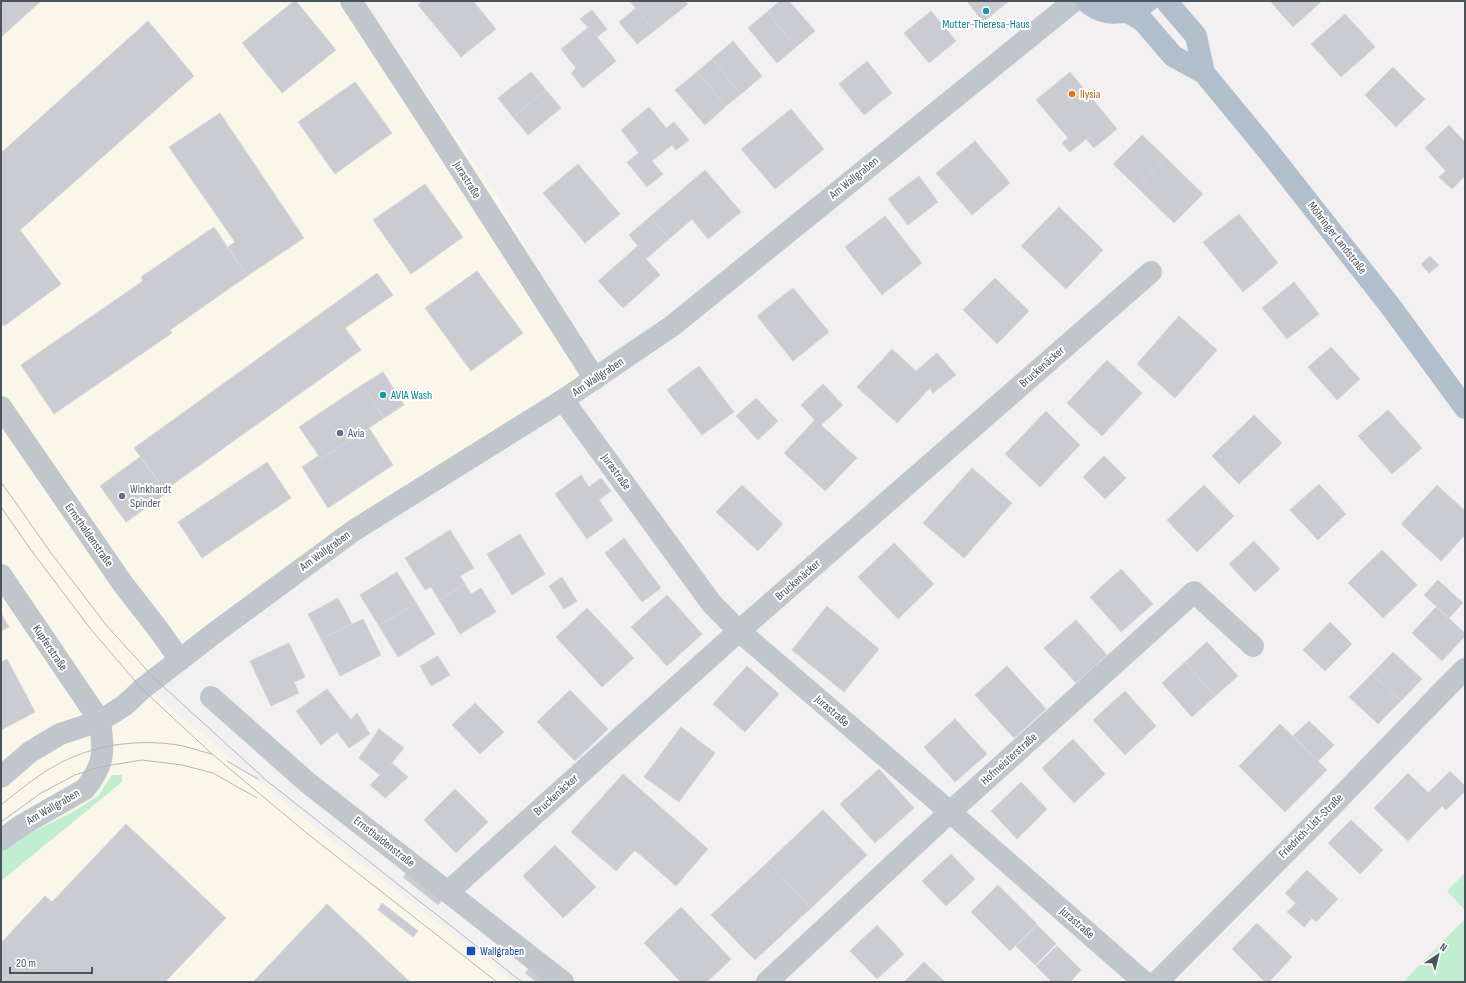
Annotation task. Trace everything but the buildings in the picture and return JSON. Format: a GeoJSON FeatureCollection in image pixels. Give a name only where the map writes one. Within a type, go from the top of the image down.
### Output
{"type":"FeatureCollection","features":[{"type":"Feature","properties":{"kind":"main road"},"geometry":{"type":"LineString","coordinates":[[1086,1],[1090,5],[1102,11],[1114,13],[1128,12],[1139,8],[1148,1]]}},
{"type":"Feature","properties":{"kind":"main road","name":"Möhringer Landstraße"},"geometry":{"type":"LineString","coordinates":[[1166,1],[1196,36],[1204,73]]}},
{"type":"Feature","properties":{"kind":"main road","name":"Möhringer Landstraße"},"geometry":{"type":"LineString","coordinates":[[1128,12],[1143,21],[1172,56],[1204,73],[1265,147],[1391,307],[1465,408]]}},
{"type":"Feature","properties":{"kind":"street","name":"Am Wallgraben"},"geometry":{"type":"LineString","coordinates":[[1,777],[30,752],[60,734],[100,722],[125,705],[142,689],[312,560],[353,531],[595,380],[672,326],[1074,1]]}},
{"type":"Feature","properties":{"kind":"street","name":"Jurastraße"},"geometry":{"type":"LineString","coordinates":[[361,5],[595,380]]}},
{"type":"Feature","properties":{"kind":"street","name":"Bruckenäcker"},"geometry":{"type":"LineString","coordinates":[[448,892],[739,631],[1151,272]]}},
{"type":"Feature","properties":{"kind":"street","name":"Jurastraße"},"geometry":{"type":"LineString","coordinates":[[563,400],[712,604],[739,631],[950,812],[1144,982]]}},
{"type":"Feature","properties":{"kind":"street","name":"Ernsthaldenstraße"},"geometry":{"type":"LineString","coordinates":[[1,407],[123,584],[180,660]]}},
{"type":"Feature","properties":{"kind":"street","name":"Kupferstraße"},"geometry":{"type":"LineString","coordinates":[[1,575],[100,722]]}},
{"type":"Feature","properties":{"kind":"street","name":"Hofmeisterstraße"},"geometry":{"type":"LineString","coordinates":[[767,982],[950,812],[1194,592],[1253,646]]}},
{"type":"Feature","properties":{"kind":"street","name":"Friedrich-List-Straße"},"geometry":{"type":"LineString","coordinates":[[1157,982],[1325,813],[1465,669]]}},
{"type":"Feature","properties":{"kind":"street","name":"Ernsthaldenstraße"},"geometry":{"type":"LineString","coordinates":[[211,697],[308,783],[563,982]]}},
{"type":"Feature","properties":{"kind":"street","name":"Am Wallgraben"},"geometry":{"type":"LineString","coordinates":[[1,840],[22,825],[85,789],[100,767],[104,747],[100,722]]}},
{"type":"Feature","properties":{"kind":"shaded area"},"geometry":{"type":"Polygon","coordinates":[[[1,1],[364,1],[505,208],[593,374],[147,689],[311,824],[514,982],[1,982],[1,1]]]}},
{"type":"Feature","properties":{"kind":"green space"},"geometry":{"type":"Polygon","coordinates":[[[112,775],[122,775],[122,782],[1,881],[1,850],[15,840],[71,813],[98,796],[112,775]]]}},
{"type":"Feature","properties":{"kind":"green space"},"geometry":{"type":"Polygon","coordinates":[[[1465,873],[1465,910],[1447,891],[1465,873]]]}},
{"type":"Feature","properties":{"kind":"green space"},"geometry":{"type":"Polygon","coordinates":[[[1465,919],[1465,982],[1403,982],[1465,919]]]}},
{"type":"Feature","properties":{"kind":"tram line"},"geometry":{"type":"LineString","coordinates":[[1,482],[51,553],[107,626],[155,679],[267,781],[522,982]]}},
{"type":"Feature","properties":{"kind":"tram line"},"geometry":{"type":"LineString","coordinates":[[1,507],[31,550],[89,627],[142,689],[212,754],[309,835],[497,982]]}},
{"type":"Feature","properties":{"kind":"tram line"},"geometry":{"type":"LineString","coordinates":[[1,805],[47,770],[77,755],[91,750],[120,744],[164,743],[211,754]]}},
{"type":"Feature","properties":{"kind":"tram line"},"geometry":{"type":"LineString","coordinates":[[1,822],[41,793],[75,775],[100,767],[142,760],[182,765],[213,773],[257,798]]}},
{"type":"Feature","properties":{"kind":"tram line"},"geometry":{"type":"LineString","coordinates":[[227,761],[258,779]]}},
{"type":"Feature","properties":{"kind":"place","name":"Mutter-Theresa-Haus"},"geometry":{"type":"Point","coordinates":[986,11]}},
{"type":"Feature","properties":{"kind":"place","name":"Ilysia"},"geometry":{"type":"Point","coordinates":[1072,94]}},
{"type":"Feature","properties":{"kind":"place","name":"AVIA Wash"},"geometry":{"type":"Point","coordinates":[383,395]}},
{"type":"Feature","properties":{"kind":"place","name":"Avia"},"geometry":{"type":"Point","coordinates":[340,433]}},
{"type":"Feature","properties":{"kind":"place","name":"Winkhardt Spinder"},"geometry":{"type":"Point","coordinates":[122,496]}},
{"type":"Feature","properties":{"kind":"place","name":"Wallgraben"},"geometry":{"type":"Point","coordinates":[471,951]}}]}
